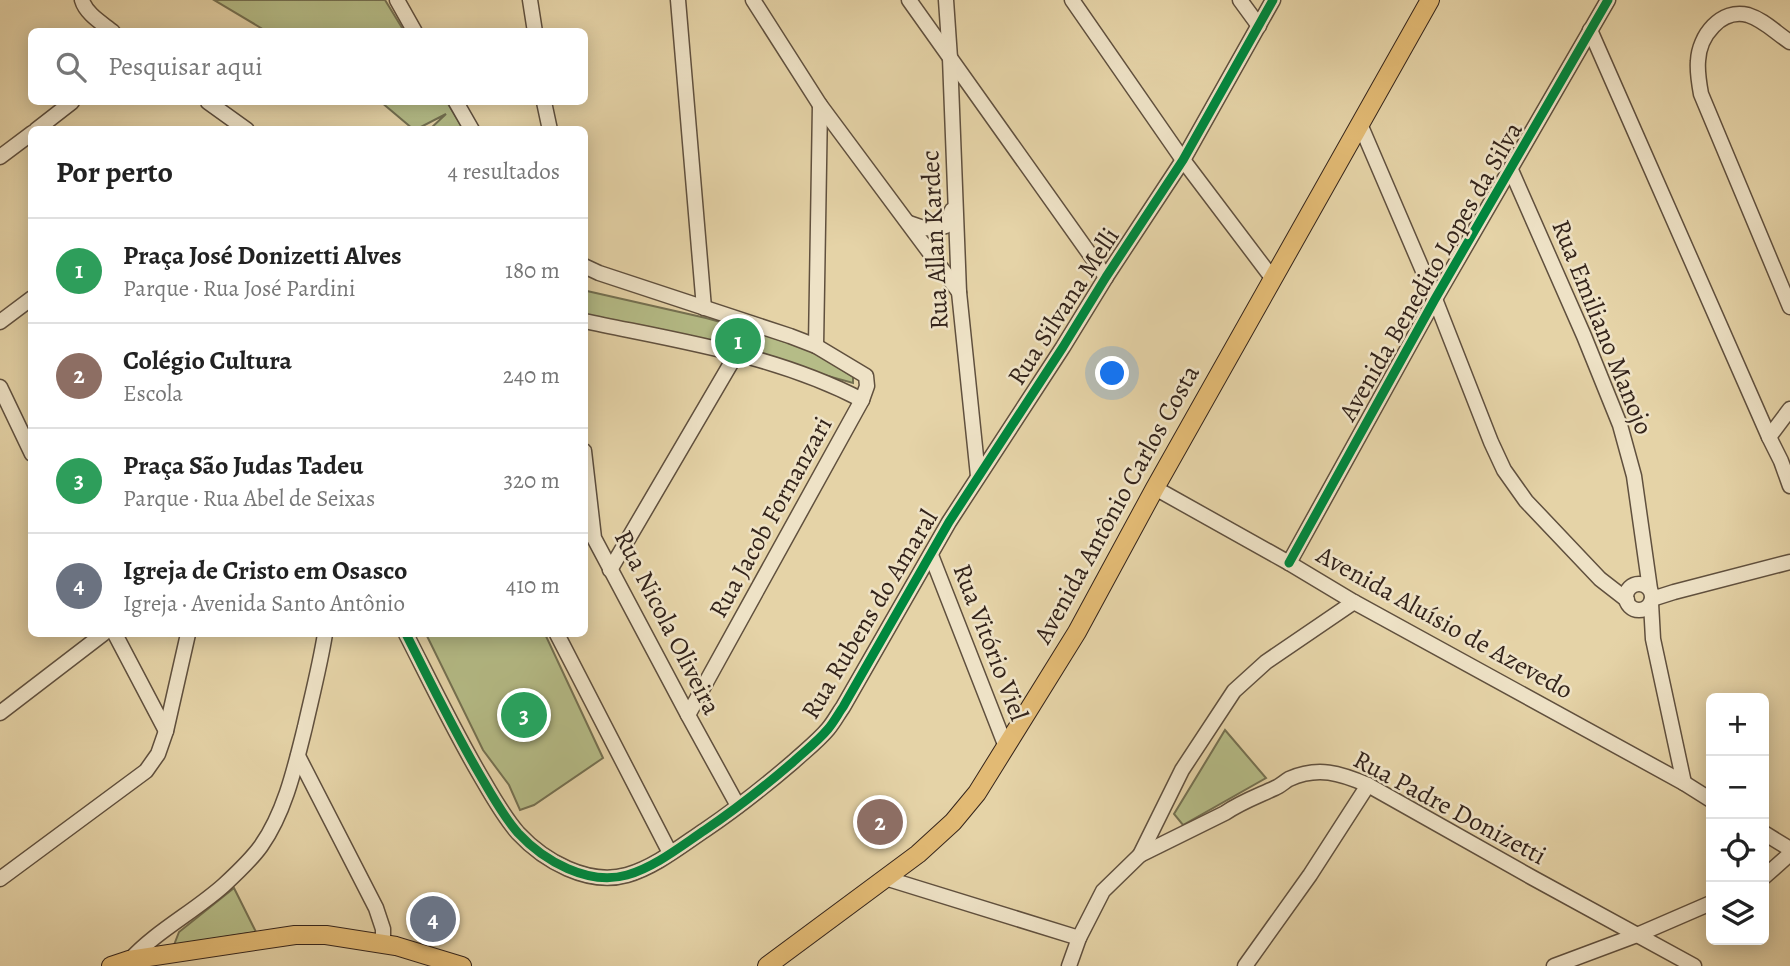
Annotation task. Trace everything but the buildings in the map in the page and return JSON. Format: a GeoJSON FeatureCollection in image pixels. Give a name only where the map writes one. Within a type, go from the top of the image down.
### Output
{"type":"FeatureCollection","features":[{"type":"Feature","properties":{"kind":"main road","name":"Avenida Antônio Carlos Costa"},"geometry":{"type":"LineString","coordinates":[[767,966],[918,854],[953,822],[977,793],[1077,632],[1155,488],[1430,0]]}},
{"type":"Feature","properties":{"kind":"main road"},"geometry":{"type":"LineString","coordinates":[[111,966],[295,935],[326,935],[396,946],[462,966]]}},
{"type":"Feature","properties":{"kind":"street"},"geometry":{"type":"LineString","coordinates":[[82,0],[84,6],[108,28]]}},
{"type":"Feature","properties":{"kind":"street"},"geometry":{"type":"LineString","coordinates":[[397,0],[413,28]]}},
{"type":"Feature","properties":{"kind":"street"},"geometry":{"type":"LineString","coordinates":[[530,0],[534,28]]}},
{"type":"Feature","properties":{"kind":"street"},"geometry":{"type":"LineString","coordinates":[[678,0],[704,308]]}},
{"type":"Feature","properties":{"kind":"street"},"geometry":{"type":"LineString","coordinates":[[752,0],[820,105],[959,292]]}},
{"type":"Feature","properties":{"kind":"street"},"geometry":{"type":"LineString","coordinates":[[909,0],[1106,277]]}},
{"type":"Feature","properties":{"kind":"street","name":"Rua Allan Kardec"},"geometry":{"type":"LineString","coordinates":[[946,0],[959,292],[978,476]]}},
{"type":"Feature","properties":{"kind":"street"},"geometry":{"type":"LineString","coordinates":[[1072,0],[1183,160],[1273,279]]}},
{"type":"Feature","properties":{"kind":"street"},"geometry":{"type":"LineString","coordinates":[[1240,0],[1259,26]]}},
{"type":"Feature","properties":{"kind":"street","name":"Rua Silvana Melli"},"geometry":{"type":"LineString","coordinates":[[978,476],[1183,160],[1273,0]]}},
{"type":"Feature","properties":{"kind":"street","name":"Avenida Benedito Lopes da Silva"},"geometry":{"type":"LineString","coordinates":[[1289,563],[1435,299],[1608,0]]}},
{"type":"Feature","properties":{"kind":"street"},"geometry":{"type":"LineString","coordinates":[[1790,42],[1763,22],[1747,15],[1731,14],[1708,32],[1703,40],[1698,61],[1701,94],[1790,307]]}},
{"type":"Feature","properties":{"kind":"street"},"geometry":{"type":"LineString","coordinates":[[1590,30],[1769,437],[1786,462],[1790,486]]}},
{"type":"Feature","properties":{"kind":"street"},"geometry":{"type":"LineString","coordinates":[[41,126],[68,105]]}},
{"type":"Feature","properties":{"kind":"street"},"geometry":{"type":"LineString","coordinates":[[212,105],[240,126]]}},
{"type":"Feature","properties":{"kind":"street"},"geometry":{"type":"LineString","coordinates":[[458,105],[470,126]]}},
{"type":"Feature","properties":{"kind":"street"},"geometry":{"type":"LineString","coordinates":[[588,268],[816,346],[820,105]]}},
{"type":"Feature","properties":{"kind":"street"},"geometry":{"type":"LineString","coordinates":[[1360,124],[1435,299],[1490,442],[1504,470],[1526,501],[1593,572],[1606,584],[1642,595],[1674,592],[1790,562]]}},
{"type":"Feature","properties":{"kind":"street"},"geometry":{"type":"LineString","coordinates":[[0,157],[28,136]]}},
{"type":"Feature","properties":{"kind":"street","name":"Rua Emiliano Manojo"},"geometry":{"type":"LineString","coordinates":[[1511,170],[1616,415],[1634,476],[1645,548],[1642,595],[1684,783]]}},
{"type":"Feature","properties":{"kind":"street"},"geometry":{"type":"LineString","coordinates":[[907,223],[924,229],[946,226],[955,199]]}},
{"type":"Feature","properties":{"kind":"street"},"geometry":{"type":"LineString","coordinates":[[0,322],[28,301]]}},
{"type":"Feature","properties":{"kind":"street"},"geometry":{"type":"LineString","coordinates":[[588,322],[737,353],[813,377],[862,400]]}},
{"type":"Feature","properties":{"kind":"street"},"geometry":{"type":"LineString","coordinates":[[610,570],[752,324]]}},
{"type":"Feature","properties":{"kind":"street","name":"Rua Jacob Fornanzari"},"geometry":{"type":"LineString","coordinates":[[688,715],[862,400],[867,386],[866,376],[816,346]]}},
{"type":"Feature","properties":{"kind":"street"},"geometry":{"type":"LineString","coordinates":[[0,387],[28,446]]}},
{"type":"Feature","properties":{"kind":"street"},"geometry":{"type":"LineString","coordinates":[[1769,437],[1790,409]]}},
{"type":"Feature","properties":{"kind":"street","name":"Rua Rubens do Amaral"},"geometry":{"type":"LineString","coordinates":[[408,637],[466,752],[517,832],[568,869],[605,878],[625,876],[670,853],[738,806],[783,771],[829,728],[978,476]]}},
{"type":"Feature","properties":{"kind":"street","name":"Avenida Aluísio de Azevedo"},"geometry":{"type":"LineString","coordinates":[[1155,488],[1354,602],[1706,797]]}},
{"type":"Feature","properties":{"kind":"street","name":"Rua Nicola Oliveira"},"geometry":{"type":"LineString","coordinates":[[589,534],[738,806]]}},
{"type":"Feature","properties":{"kind":"street","name":"Rua Vitório Viel"},"geometry":{"type":"LineString","coordinates":[[932,555],[1006,747]]}},
{"type":"Feature","properties":{"kind":"street","name":"Rua Emiliano Manojo"},"geometry":{"type":"LineString","coordinates":[[1642,595],[1653,639]]}},
{"type":"Feature","properties":{"kind":"street"},"geometry":{"type":"LineString","coordinates":[[1069,966],[1079,937],[1103,891],[1140,855],[1182,770],[1234,691],[1266,662],[1354,602]]}},
{"type":"Feature","properties":{"kind":"street"},"geometry":{"type":"LineString","coordinates":[[0,713],[99,637]]}},
{"type":"Feature","properties":{"kind":"street"},"geometry":{"type":"LineString","coordinates":[[118,637],[166,731]]}},
{"type":"Feature","properties":{"kind":"street"},"geometry":{"type":"LineString","coordinates":[[0,879],[146,771],[158,754],[166,731],[187,637]]}},
{"type":"Feature","properties":{"kind":"street"},"geometry":{"type":"LineString","coordinates":[[129,963],[161,932],[222,887],[261,846],[278,815],[298,756],[325,637]]}},
{"type":"Feature","properties":{"kind":"street"},"geometry":{"type":"LineString","coordinates":[[559,637],[670,853]]}},
{"type":"Feature","properties":{"kind":"street"},"geometry":{"type":"LineString","coordinates":[[298,756],[376,908],[383,929],[383,945]]}},
{"type":"Feature","properties":{"kind":"street","name":"Rua Padre Donizetti"},"geometry":{"type":"LineString","coordinates":[[1140,855],[1278,787],[1286,780],[1323,771],[1344,775],[1368,785],[1693,966]]}},
{"type":"Feature","properties":{"kind":"street"},"geometry":{"type":"LineString","coordinates":[[1245,966],[1310,875],[1368,785]]}},
{"type":"Feature","properties":{"kind":"street"},"geometry":{"type":"LineString","coordinates":[[1769,837],[1790,852],[1769,872]]}},
{"type":"Feature","properties":{"kind":"street"},"geometry":{"type":"LineString","coordinates":[[885,878],[1079,937]]}},
{"type":"Feature","properties":{"kind":"street"},"geometry":{"type":"LineString","coordinates":[[1554,966],[1706,905]]}},
{"type":"Feature","properties":{"kind":"green space"},"geometry":{"type":"Polygon","coordinates":[[[214,0],[385,0],[402,28],[261,28],[214,0]]]}},
{"type":"Feature","properties":{"kind":"green space"},"geometry":{"type":"Polygon","coordinates":[[[385,105],[449,105],[461,126],[433,126],[446,114],[423,126],[409,126],[385,105]]]}},
{"type":"Feature","properties":{"kind":"green space"},"geometry":{"type":"Polygon","coordinates":[[[588,291],[706,318],[815,352],[853,377],[853,383],[745,353],[588,319],[588,291]]]}},
{"type":"Feature","properties":{"kind":"green space"},"geometry":{"type":"Polygon","coordinates":[[[427,637],[546,637],[603,758],[534,805],[520,810],[509,785],[483,750],[427,637]]]}},
{"type":"Feature","properties":{"kind":"green space"},"geometry":{"type":"Polygon","coordinates":[[[1225,730],[1266,778],[1183,825],[1174,814],[1225,730]]]}},
{"type":"Feature","properties":{"kind":"green space"},"geometry":{"type":"Polygon","coordinates":[[[234,888],[256,932],[174,945],[179,932],[234,888]]]}},
{"type":"Feature","properties":{"kind":"cycle path"},"geometry":{"type":"LineString","coordinates":[[408,637],[460,740],[502,812],[529,843],[568,869],[597,877],[627,875],[658,861],[728,814],[793,762],[820,738],[834,721],[949,522],[1183,160],[1273,0]]}},
{"type":"Feature","properties":{"kind":"cycle path"},"geometry":{"type":"LineString","coordinates":[[1289,563],[1435,299],[1608,0]]}},
{"type":"Feature","properties":{"kind":"place","name":"Praça José Donizetti Alves"},"geometry":{"type":"Point","coordinates":[738,341]}},
{"type":"Feature","properties":{"kind":"place","name":"Praça São Judas Tadeu"},"geometry":{"type":"Point","coordinates":[524,715]}},
{"type":"Feature","properties":{"kind":"place","name":"Colégio Cultura"},"geometry":{"type":"Point","coordinates":[880,822]}},
{"type":"Feature","properties":{"kind":"place","name":"Igreja de Cristo em Osasco"},"geometry":{"type":"Point","coordinates":[433,919]}}]}
